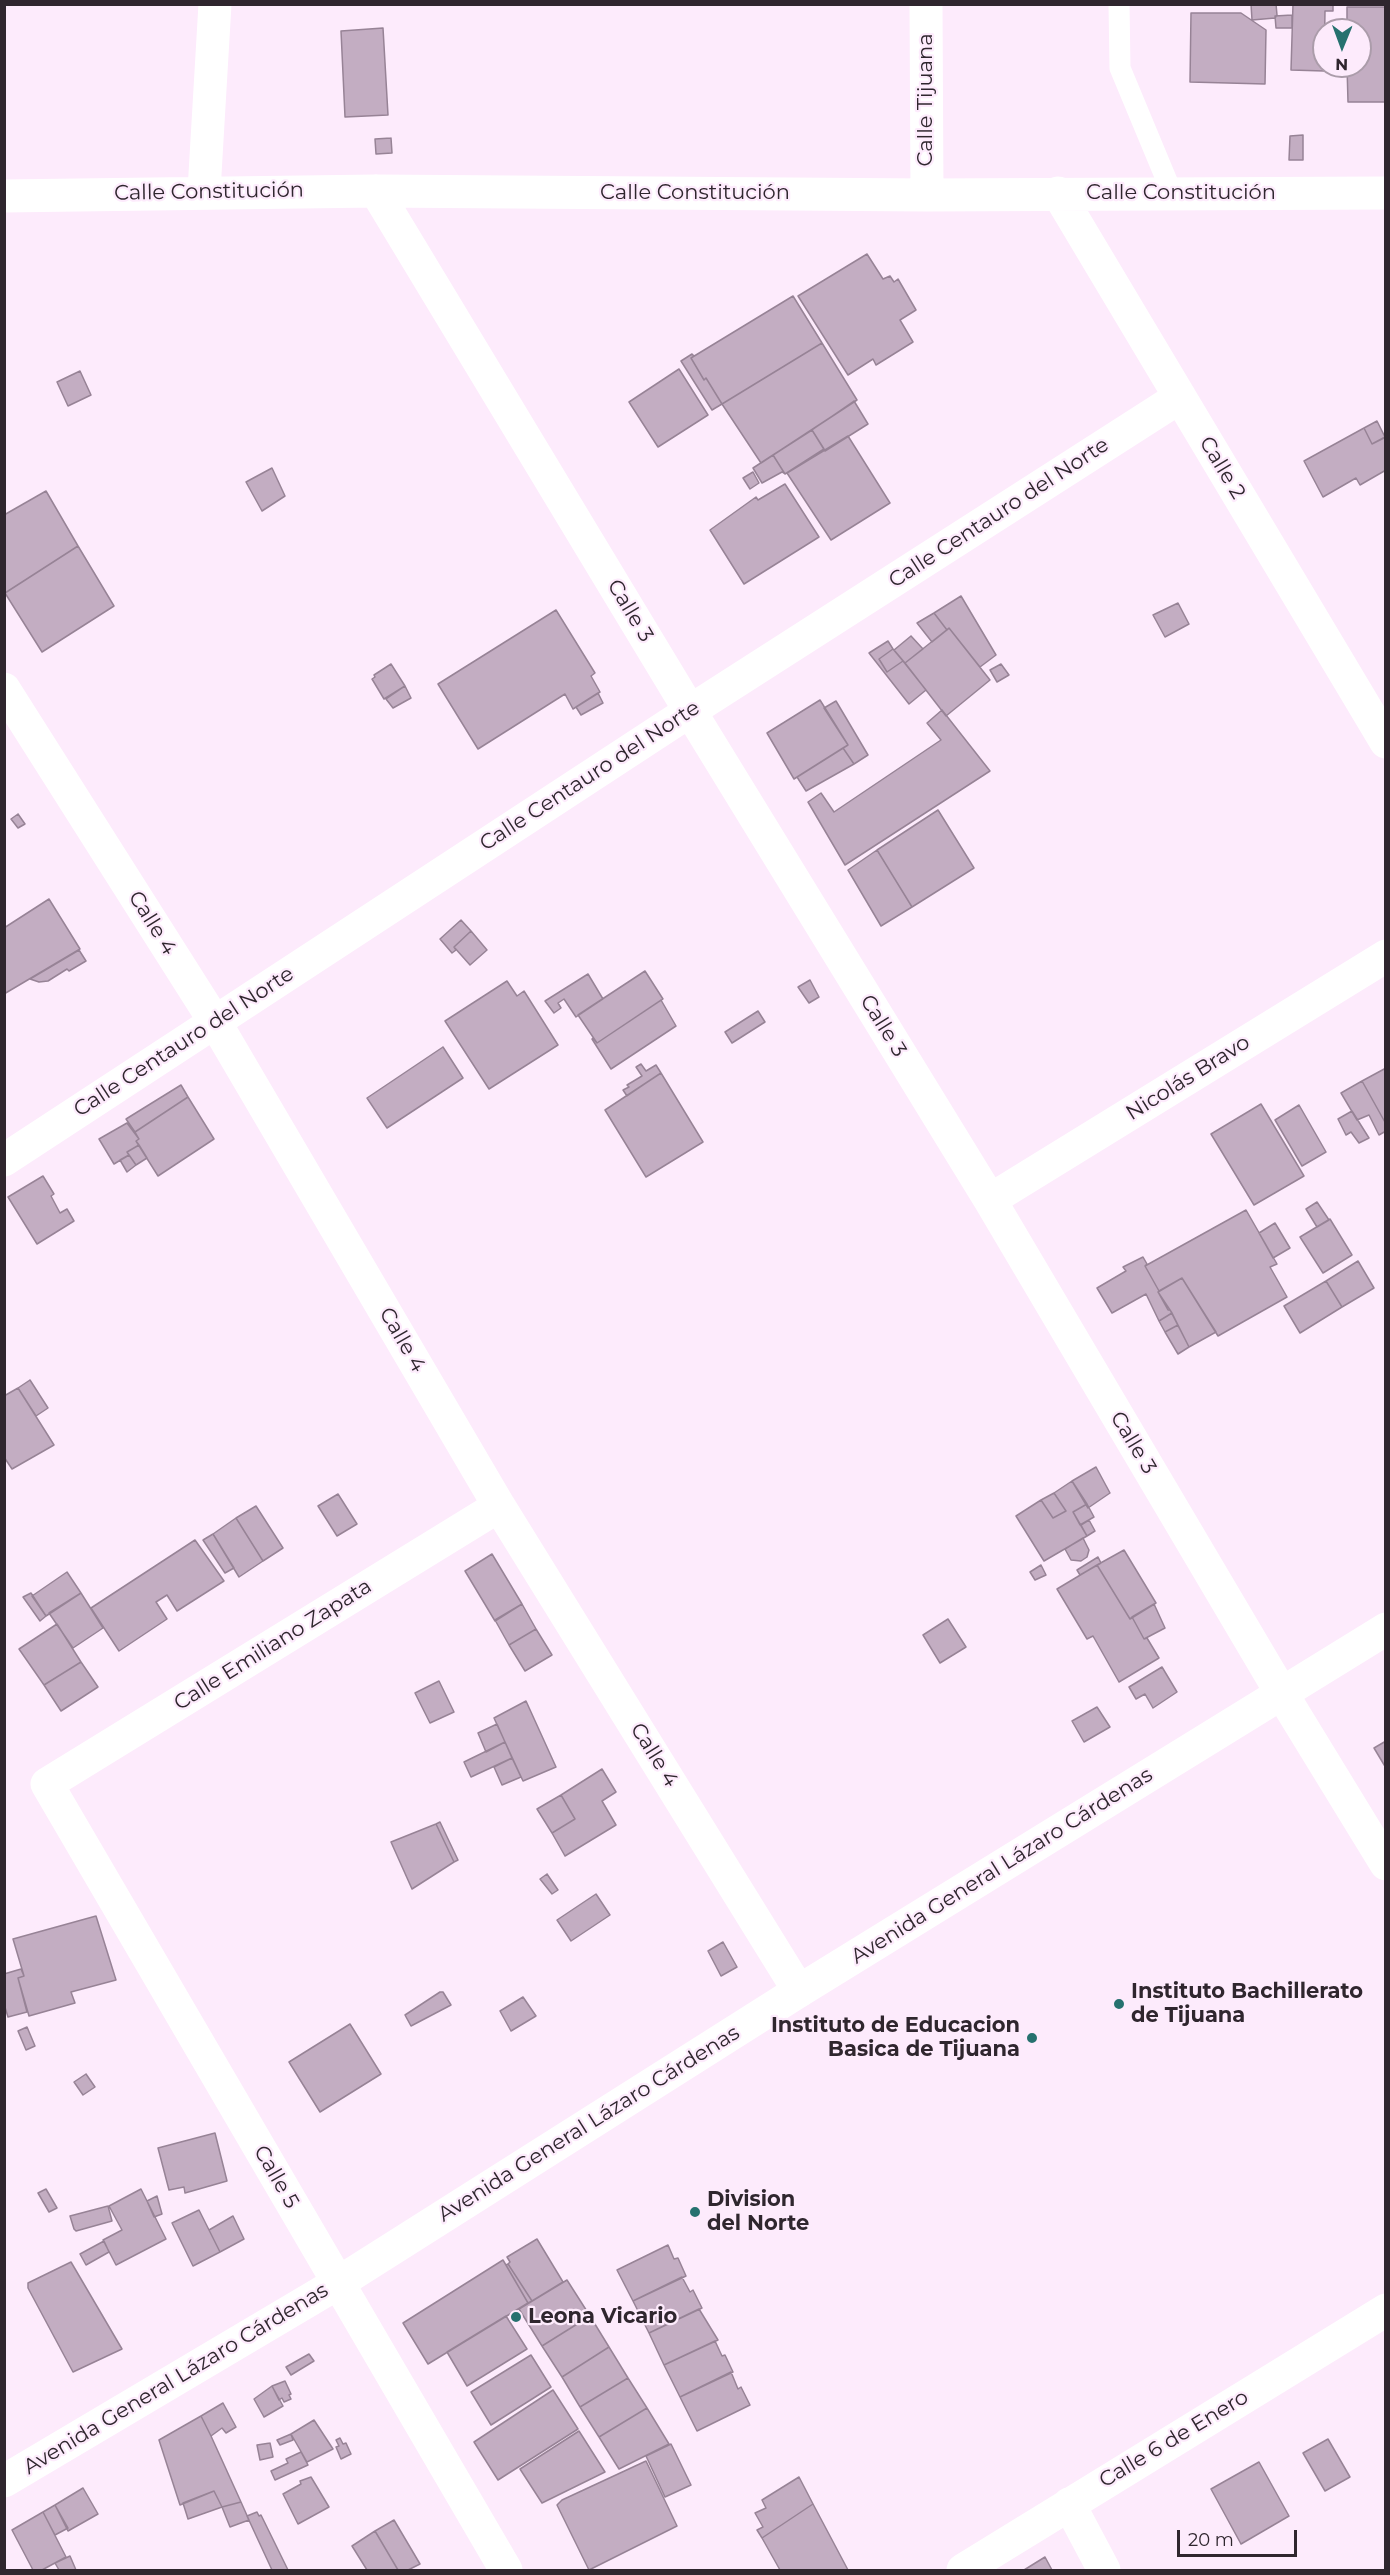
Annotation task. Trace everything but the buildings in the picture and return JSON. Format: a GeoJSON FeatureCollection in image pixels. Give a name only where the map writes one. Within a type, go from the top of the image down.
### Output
{"type":"FeatureCollection","features":[{"type":"Feature","properties":{"kind":"street"},"geometry":{"type":"LineString","coordinates":[[204,191],[215,4]]}},
{"type":"Feature","properties":{"kind":"street","name":"Calle Tijuana"},"geometry":{"type":"LineString","coordinates":[[926,4],[927,195]]}},
{"type":"Feature","properties":{"kind":"street","name":"Calle Constitución"},"geometry":{"type":"LineString","coordinates":[[4,195],[204,191],[927,195],[1386,193]]}},
{"type":"Feature","properties":{"kind":"street","name":"Calle 3"},"geometry":{"type":"LineString","coordinates":[[376,191],[690,711],[990,1200],[1282,1694],[1386,1864]]}},
{"type":"Feature","properties":{"kind":"street","name":"Calle 2"},"geometry":{"type":"LineString","coordinates":[[1059,193],[1386,742]]}},
{"type":"Feature","properties":{"kind":"street","name":"Calle Centauro del Norte"},"geometry":{"type":"LineString","coordinates":[[4,1160],[690,711],[1180,397]]}},
{"type":"Feature","properties":{"kind":"street","name":"Calle 4"},"geometry":{"type":"LineString","coordinates":[[4,689],[215,1022],[500,1506],[799,1991]]}},
{"type":"Feature","properties":{"kind":"street","name":"Nicolás Bravo"},"geometry":{"type":"LineString","coordinates":[[990,1200],[1386,956]]}},
{"type":"Feature","properties":{"kind":"street","name":"Calle Emiliano Zapata"},"geometry":{"type":"LineString","coordinates":[[47,1784],[500,1506]]}},
{"type":"Feature","properties":{"kind":"street","name":"Avenida General Lázaro Cárdenas"},"geometry":{"type":"LineString","coordinates":[[4,2481],[338,2283],[799,1991],[1386,1629]]}},
{"type":"Feature","properties":{"kind":"street","name":"Calle 5"},"geometry":{"type":"LineString","coordinates":[[47,1784],[506,2571]]}},
{"type":"Feature","properties":{"kind":"street","name":"Calle 6 de Enero"},"geometry":{"type":"LineString","coordinates":[[963,2571],[1386,2310]]}},
{"type":"Feature","properties":{"kind":"street"},"geometry":{"type":"LineString","coordinates":[[1069,2504],[1104,2571]]}},
{"type":"Feature","properties":{"kind":"lane"},"geometry":{"type":"LineString","coordinates":[[1119,4],[1120,68],[1172,193]]}},
{"type":"Feature","properties":{"kind":"place","name":"Instituto Bachillerato de Tijuana"},"geometry":{"type":"Point","coordinates":[1119,2004]}},
{"type":"Feature","properties":{"kind":"place","name":"Instituto de Educacion Basica de Tijuana"},"geometry":{"type":"Point","coordinates":[1032,2038]}},
{"type":"Feature","properties":{"kind":"place","name":"Division del Norte"},"geometry":{"type":"Point","coordinates":[695,2212]}},
{"type":"Feature","properties":{"kind":"place","name":"Leona Vicario"},"geometry":{"type":"Point","coordinates":[516,2317]}}]}
